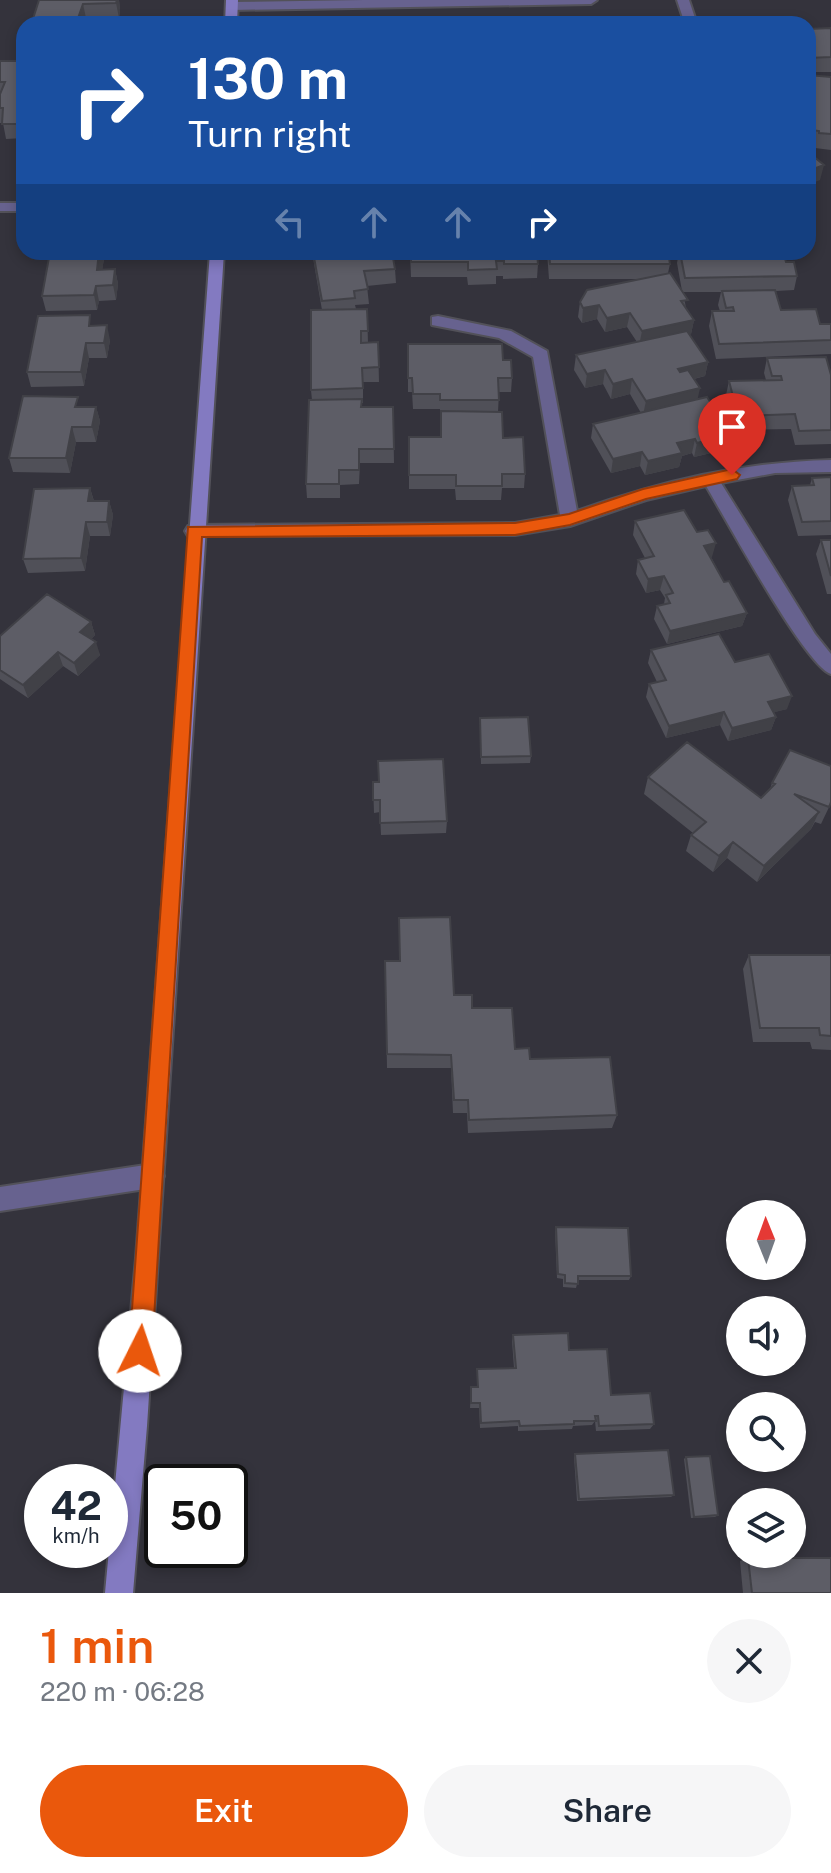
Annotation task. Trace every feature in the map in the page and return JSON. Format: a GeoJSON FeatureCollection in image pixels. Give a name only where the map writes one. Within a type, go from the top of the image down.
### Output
{"type":"FeatureCollection","features":[{"type":"Feature","properties":{"kind":"main road"},"geometry":{"type":"LineString","coordinates":[[119,1593],[134,1439],[194,531],[216,260]]}},
{"type":"Feature","properties":{"kind":"street"},"geometry":{"type":"LineString","coordinates":[[232,3],[591,0]]}},
{"type":"Feature","properties":{"kind":"street"},"geometry":{"type":"LineString","coordinates":[[438,321],[511,336],[523,340],[541,355],[570,520]]}},
{"type":"Feature","properties":{"kind":"street"},"geometry":{"type":"LineString","coordinates":[[194,531],[515,529],[570,520],[643,494],[710,479],[775,467],[831,466]]}},
{"type":"Feature","properties":{"kind":"street"},"geometry":{"type":"LineString","coordinates":[[710,479],[808,639],[831,667]]}},
{"type":"Feature","properties":{"kind":"street"},"geometry":{"type":"LineString","coordinates":[[0,1199],[152,1176]]}},
{"type":"Feature","properties":{"kind":"building"},"geometry":{"type":"Polygon","coordinates":[[[39,0],[117,0],[116,3],[83,4],[79,16],[34,16],[39,0]]]}},
{"type":"Feature","properties":{"kind":"building"},"geometry":{"type":"Polygon","coordinates":[[[831,28],[831,57],[816,58],[816,29],[831,28]]]}},
{"type":"Feature","properties":{"kind":"building"},"geometry":{"type":"Polygon","coordinates":[[[0,61],[16,61],[16,124],[2,124],[0,94],[5,82],[0,82],[0,61]]]}},
{"type":"Feature","properties":{"kind":"building"},"geometry":{"type":"Polygon","coordinates":[[[816,76],[831,77],[831,134],[816,131],[816,76]]]}},
{"type":"Feature","properties":{"kind":"building"},"geometry":{"type":"Polygon","coordinates":[[[49,260],[98,260],[97,270],[115,269],[113,285],[96,286],[94,295],[42,296],[49,260]]]}},
{"type":"Feature","properties":{"kind":"building"},"geometry":{"type":"Polygon","coordinates":[[[314,260],[393,260],[395,269],[364,271],[368,289],[354,291],[355,298],[322,301],[314,260]]]}},
{"type":"Feature","properties":{"kind":"building"},"geometry":{"type":"Polygon","coordinates":[[[538,260],[538,264],[504,264],[504,261],[496,261],[497,269],[468,270],[468,262],[411,262],[538,260]]]}},
{"type":"Feature","properties":{"kind":"building"},"geometry":{"type":"Polygon","coordinates":[[[550,260],[669,260],[670,264],[550,264],[550,260]]]}},
{"type":"Feature","properties":{"kind":"building"},"geometry":{"type":"Polygon","coordinates":[[[682,260],[785,260],[794,262],[797,276],[685,278],[682,260]]]}},
{"type":"Feature","properties":{"kind":"building"},"geometry":{"type":"Polygon","coordinates":[[[670,273],[688,300],[681,301],[694,320],[642,331],[630,313],[607,318],[599,305],[583,308],[580,302],[587,290],[670,273]]]}},
{"type":"Feature","properties":{"kind":"building"},"geometry":{"type":"Polygon","coordinates":[[[775,290],[781,310],[816,309],[820,324],[831,324],[831,340],[719,344],[712,311],[734,311],[733,307],[726,308],[722,291],[775,290]]]}},
{"type":"Feature","properties":{"kind":"building"},"geometry":{"type":"Polygon","coordinates":[[[367,309],[368,331],[361,331],[361,343],[378,342],[379,367],[362,368],[363,388],[311,390],[311,310],[367,309]]]}},
{"type":"Feature","properties":{"kind":"building"},"geometry":{"type":"Polygon","coordinates":[[[90,315],[89,326],[107,325],[104,343],[86,343],[81,372],[27,372],[38,316],[90,315]]]}},
{"type":"Feature","properties":{"kind":"building"},"geometry":{"type":"Polygon","coordinates":[[[687,331],[708,362],[678,369],[680,372],[688,370],[700,388],[646,401],[632,379],[613,384],[605,370],[587,374],[576,355],[687,331]]]}},
{"type":"Feature","properties":{"kind":"building"},"geometry":{"type":"Polygon","coordinates":[[[408,344],[502,344],[503,360],[511,360],[512,378],[498,378],[499,400],[440,400],[440,394],[413,394],[412,378],[408,378],[408,344]]]}},
{"type":"Feature","properties":{"kind":"building"},"geometry":{"type":"Polygon","coordinates":[[[826,357],[831,375],[831,430],[799,431],[795,414],[738,416],[729,381],[782,380],[781,376],[772,376],[767,358],[826,357]]]}},
{"type":"Feature","properties":{"kind":"building"},"geometry":{"type":"Polygon","coordinates":[[[23,396],[78,397],[75,407],[96,407],[92,427],[72,427],[66,458],[9,458],[23,396]]]}},
{"type":"Feature","properties":{"kind":"building"},"geometry":{"type":"Polygon","coordinates":[[[707,397],[731,434],[697,443],[695,439],[677,443],[682,453],[648,461],[642,452],[613,459],[593,424],[707,397]]]}},
{"type":"Feature","properties":{"kind":"building"},"geometry":{"type":"Polygon","coordinates":[[[362,399],[361,407],[393,407],[394,449],[359,449],[359,470],[339,470],[339,484],[306,484],[309,400],[362,399]]]}},
{"type":"Feature","properties":{"kind":"building"},"geometry":{"type":"Polygon","coordinates":[[[441,411],[502,412],[503,438],[523,437],[525,474],[502,474],[502,486],[456,486],[456,475],[409,475],[409,437],[441,437],[441,411]]]}},
{"type":"Feature","properties":{"kind":"building"},"geometry":{"type":"Polygon","coordinates":[[[831,477],[831,521],[802,522],[792,486],[814,485],[812,478],[831,477]]]}},
{"type":"Feature","properties":{"kind":"building"},"geometry":{"type":"Polygon","coordinates":[[[90,488],[88,501],[109,501],[107,522],[86,522],[81,558],[23,559],[34,489],[90,488]]]}},
{"type":"Feature","properties":{"kind":"building"},"geometry":{"type":"Polygon","coordinates":[[[684,510],[697,532],[708,530],[716,543],[704,546],[724,582],[729,581],[747,613],[670,631],[657,606],[670,603],[666,595],[673,593],[664,576],[648,579],[638,560],[654,556],[635,521],[684,510]]]}},
{"type":"Feature","properties":{"kind":"building"},"geometry":{"type":"Polygon","coordinates":[[[821,540],[831,540],[831,576],[821,540]]]}},
{"type":"Feature","properties":{"kind":"building"},"geometry":{"type":"Polygon","coordinates":[[[47,594],[91,622],[80,632],[96,642],[74,663],[58,652],[23,685],[0,670],[0,636],[47,594]]]}},
{"type":"Feature","properties":{"kind":"building"},"geometry":{"type":"Polygon","coordinates":[[[719,634],[735,662],[769,654],[792,696],[768,702],[776,717],[732,728],[724,712],[669,726],[649,684],[666,680],[651,650],[719,634]]]}},
{"type":"Feature","properties":{"kind":"building"},"geometry":{"type":"Polygon","coordinates":[[[528,717],[531,756],[481,757],[480,718],[528,717]]]}},
{"type":"Feature","properties":{"kind":"building"},"geometry":{"type":"Polygon","coordinates":[[[687,742],[761,798],[775,784],[772,783],[790,750],[831,766],[829,807],[794,794],[819,812],[764,866],[733,842],[719,856],[691,835],[706,822],[648,777],[687,742]]]}},
{"type":"Feature","properties":{"kind":"building"},"geometry":{"type":"Polygon","coordinates":[[[443,759],[447,821],[380,823],[380,800],[373,800],[373,782],[379,782],[378,761],[443,759]]]}},
{"type":"Feature","properties":{"kind":"building"},"geometry":{"type":"Polygon","coordinates":[[[450,917],[454,995],[472,995],[472,1008],[512,1008],[515,1049],[529,1048],[530,1059],[610,1057],[617,1115],[469,1120],[468,1100],[454,1100],[451,1055],[387,1054],[385,961],[400,961],[399,918],[450,917]]]}},
{"type":"Feature","properties":{"kind":"building"},"geometry":{"type":"Polygon","coordinates":[[[749,955],[831,955],[831,1036],[820,1035],[819,1028],[760,1028],[749,955]]]}},
{"type":"Feature","properties":{"kind":"building"},"geometry":{"type":"Polygon","coordinates":[[[556,1227],[628,1228],[631,1276],[578,1276],[578,1284],[565,1283],[565,1275],[558,1274],[556,1227]]]}},
{"type":"Feature","properties":{"kind":"building"},"geometry":{"type":"Polygon","coordinates":[[[568,1333],[569,1350],[607,1349],[611,1395],[650,1393],[654,1424],[599,1426],[598,1416],[595,1416],[596,1421],[574,1421],[574,1424],[520,1426],[519,1421],[481,1423],[480,1403],[471,1403],[471,1387],[478,1387],[477,1369],[516,1368],[513,1335],[568,1333]]]}},
{"type":"Feature","properties":{"kind":"building"},"geometry":{"type":"Polygon","coordinates":[[[668,1450],[674,1495],[579,1499],[575,1454],[668,1450]]]}},
{"type":"Feature","properties":{"kind":"building"},"geometry":{"type":"Polygon","coordinates":[[[710,1456],[718,1515],[694,1517],[686,1457],[710,1456]]]}},
{"type":"Feature","properties":{"kind":"building"},"geometry":{"type":"Polygon","coordinates":[[[806,1558],[831,1558],[831,1593],[752,1593],[749,1568],[806,1568],[806,1558]]]}},
{"type":"Feature","properties":{"kind":"route"},"geometry":{"type":"LineString","coordinates":[[140,1351],[194,531],[515,529],[570,520],[643,494],[732,475]]}}]}
